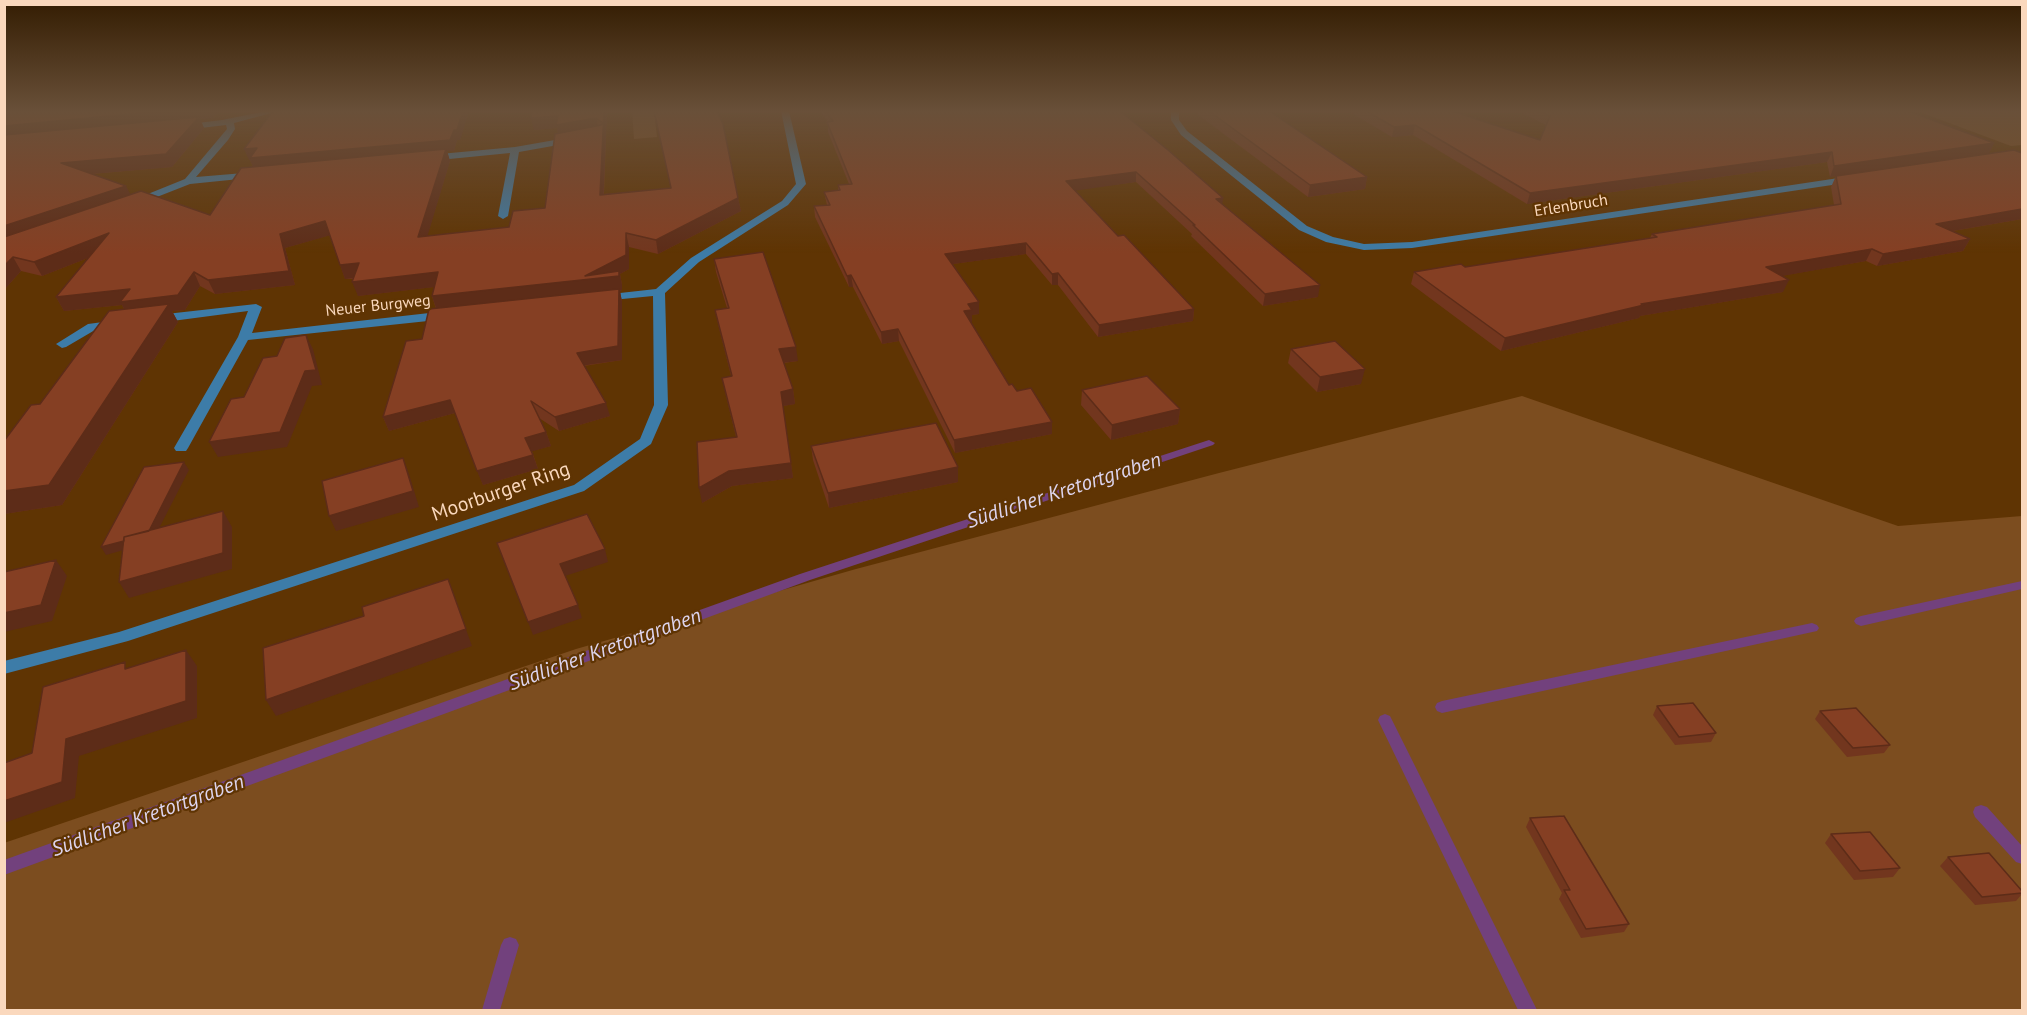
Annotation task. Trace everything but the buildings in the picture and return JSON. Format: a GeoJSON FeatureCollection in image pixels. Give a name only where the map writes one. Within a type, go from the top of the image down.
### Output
{"type":"FeatureCollection","features":[{"type":"Feature","properties":{"kind":"street"},"geometry":{"type":"LineString","coordinates":[[188,181],[208,158]]}},
{"type":"Feature","properties":{"kind":"street"},"geometry":{"type":"LineString","coordinates":[[413,159],[420,158]]}},
{"type":"Feature","properties":{"kind":"street"},"geometry":{"type":"LineString","coordinates":[[503,216],[513,158]]}},
{"type":"Feature","properties":{"kind":"street"},"geometry":{"type":"LineString","coordinates":[[589,300],[659,292],[695,260],[785,203],[801,184],[795,158]]}},
{"type":"Feature","properties":{"kind":"street","name":"Erlenbruch"},"geometry":{"type":"LineString","coordinates":[[1216,158],[1304,228],[1330,240],[1357,246],[1412,245],[1858,178]]}},
{"type":"Feature","properties":{"kind":"street"},"geometry":{"type":"LineString","coordinates":[[127,205],[188,181],[266,174]]}},
{"type":"Feature","properties":{"kind":"street","name":"Moorburger Ring"},"geometry":{"type":"LineString","coordinates":[[4,668],[122,637],[579,488],[646,441],[662,405],[659,292]]}},
{"type":"Feature","properties":{"kind":"street"},"geometry":{"type":"LineString","coordinates":[[62,344],[92,327],[256,307],[244,337],[181,448]]}},
{"type":"Feature","properties":{"kind":"street","name":"Neuer Burgweg"},"geometry":{"type":"LineString","coordinates":[[244,337],[460,314]]}},
{"type":"Feature","properties":{"kind":"shaded area"},"geometry":{"type":"Polygon","coordinates":[[[1522,396],[1898,526],[2022,516],[2022,1010],[5,1010],[4,843],[576,649],[856,569],[1522,396]]]}},
{"type":"Feature","properties":{"kind":"waterway","name":"Südlicher Kretortgraben"},"geometry":{"type":"LineString","coordinates":[[4,868],[805,577],[1209,443]]}},
{"type":"Feature","properties":{"kind":"waterway"},"geometry":{"type":"LineString","coordinates":[[1861,621],[2022,585]]}},
{"type":"Feature","properties":{"kind":"waterway"},"geometry":{"type":"LineString","coordinates":[[1442,707],[1812,628]]}},
{"type":"Feature","properties":{"kind":"waterway"},"geometry":{"type":"LineString","coordinates":[[1385,720],[1528,1010]]}},
{"type":"Feature","properties":{"kind":"waterway"},"geometry":{"type":"LineString","coordinates":[[1981,812],[2022,857]]}},
{"type":"Feature","properties":{"kind":"waterway"},"geometry":{"type":"LineString","coordinates":[[491,1010],[510,945]]}}]}
